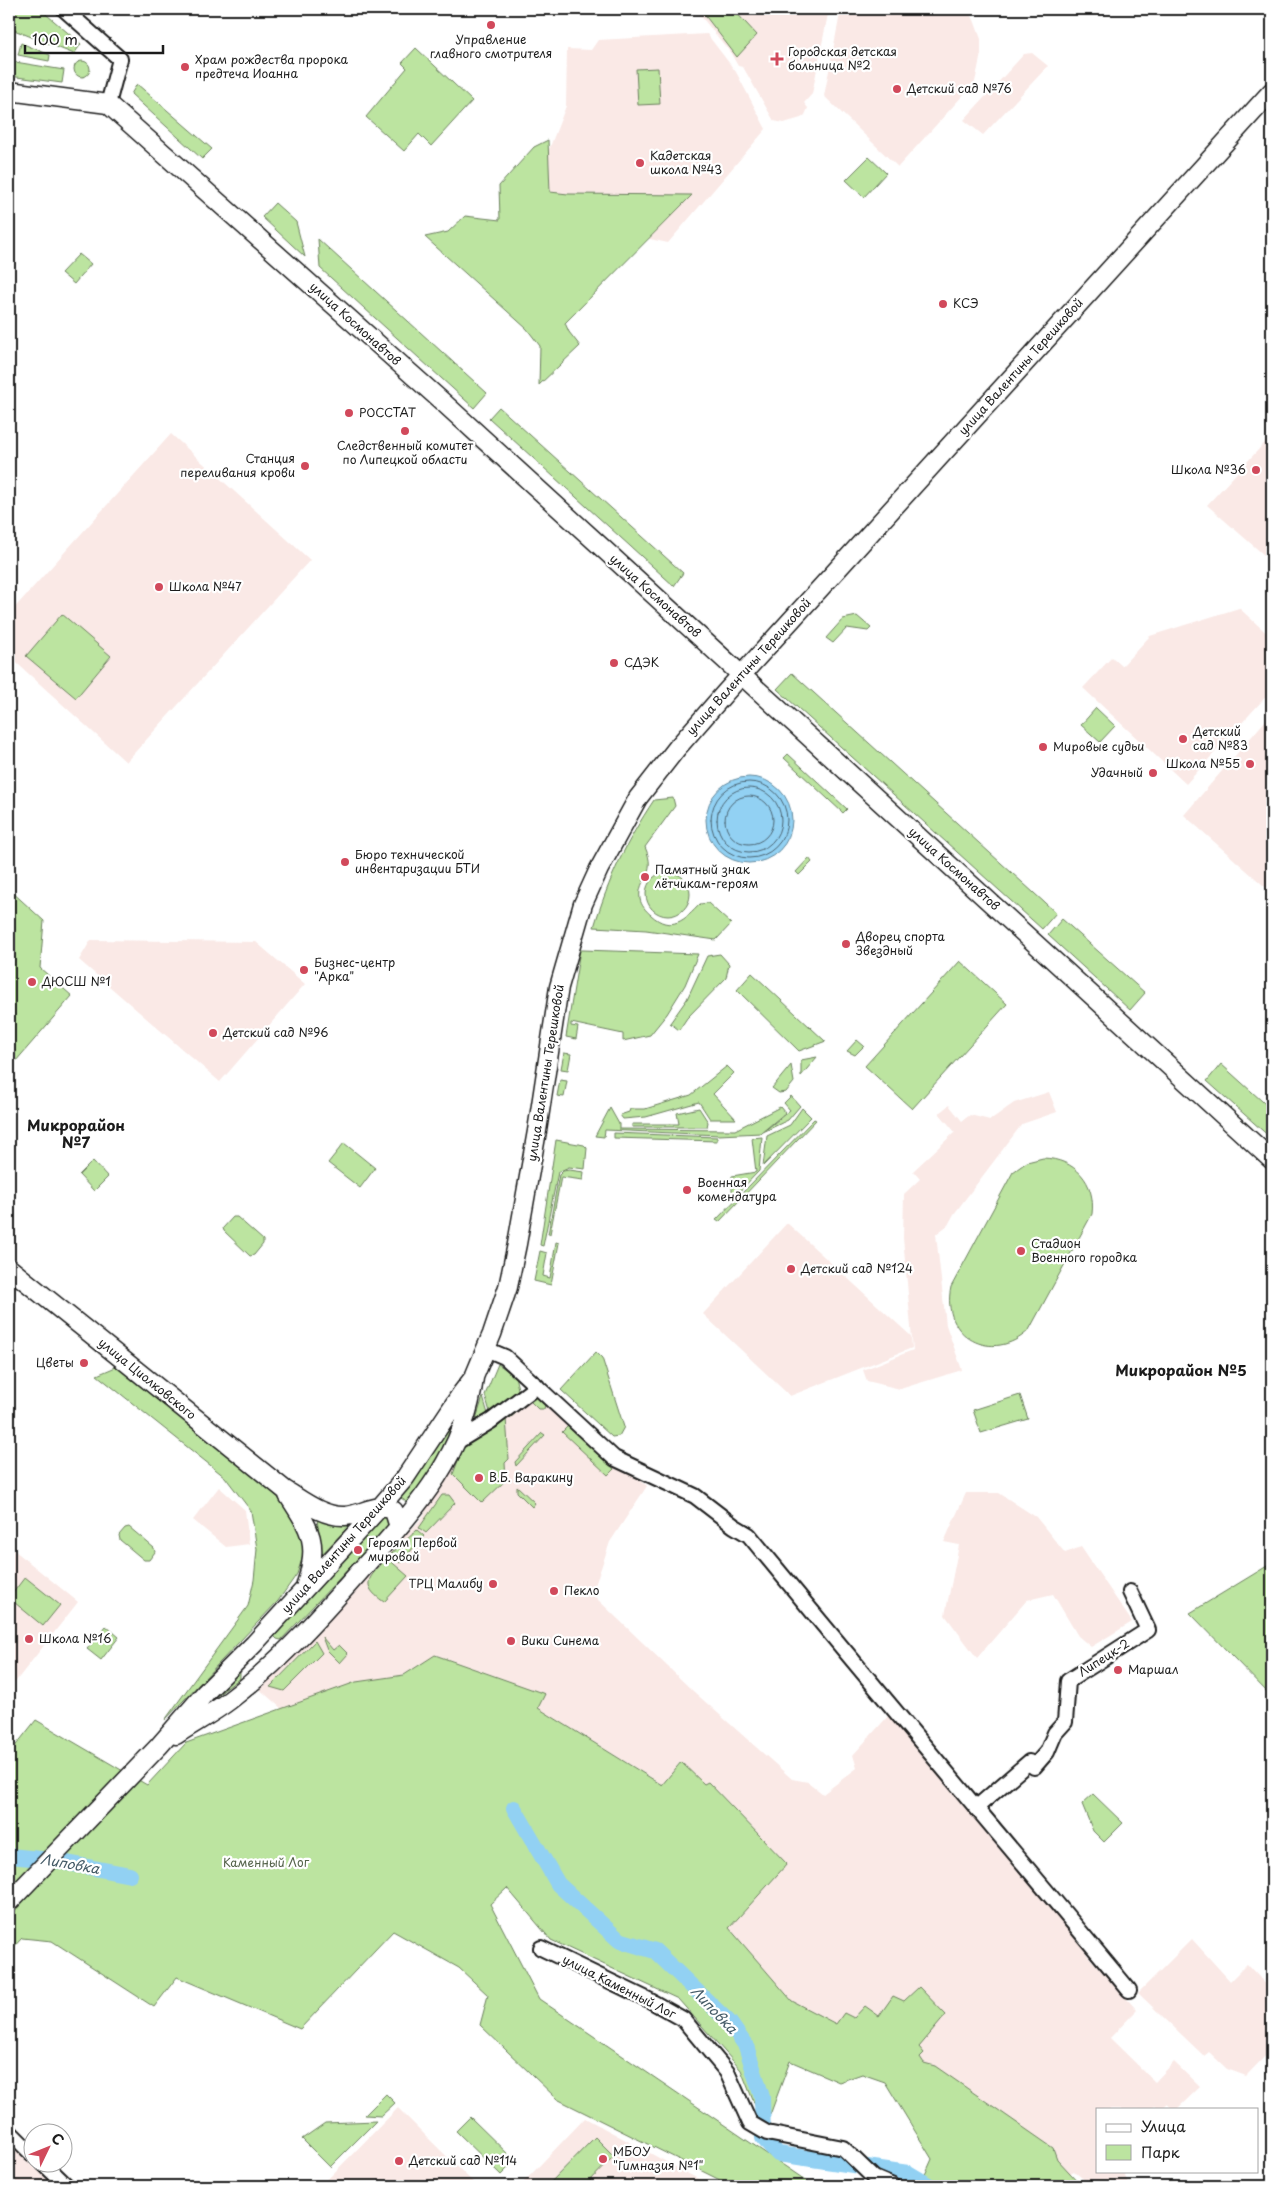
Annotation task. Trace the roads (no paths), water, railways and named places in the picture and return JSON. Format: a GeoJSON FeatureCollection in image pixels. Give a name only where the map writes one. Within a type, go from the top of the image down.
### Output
{"type":"FeatureCollection","features":[{"type":"Feature","properties":{"kind":"main road"},"geometry":{"type":"LineString","coordinates":[[9,91],[108,104]]}},
{"type":"Feature","properties":{"kind":"main road","name":"улица Валентины Терешковой"},"geometry":{"type":"LineString","coordinates":[[9,1902],[156,1750],[206,1692],[259,1638],[381,1506],[405,1478],[474,1377],[508,1287],[517,1244],[557,996],[583,904],[599,869],[638,798],[677,748],[741,675],[1272,91]]}},
{"type":"Feature","properties":{"kind":"main road","name":"улица Космонавтов"},"geometry":{"type":"LineString","coordinates":[[108,104],[445,404],[1272,1160]]}},
{"type":"Feature","properties":{"kind":"main road","name":"улица Циолковского"},"geometry":{"type":"LineString","coordinates":[[9,1268],[285,1490]]}},
{"type":"Feature","properties":{"kind":"main road","name":"улица Валентины Терешковой"},"geometry":{"type":"LineString","coordinates":[[156,1750],[229,1700],[289,1648],[399,1527],[432,1485],[455,1443],[465,1422],[474,1377]]}},
{"type":"Feature","properties":{"kind":"main road"},"geometry":{"type":"LineString","coordinates":[[285,1490],[319,1511],[345,1516],[381,1506],[394,1511],[399,1527]]}},
{"type":"Feature","properties":{"kind":"main road"},"geometry":{"type":"LineString","coordinates":[[285,1490],[311,1533],[312,1565],[304,1590]]}},
{"type":"Feature","properties":{"kind":"main road"},"geometry":{"type":"LineString","coordinates":[[256,1678],[252,1671],[251,1660],[259,1638],[266,1640],[274,1648],[289,1648]]}},
{"type":"Feature","properties":{"kind":"street"},"geometry":{"type":"LineString","coordinates":[[64,9],[120,59],[108,104]]}},
{"type":"Feature","properties":{"kind":"street"},"geometry":{"type":"LineString","coordinates":[[486,1349],[505,1357],[614,1458],[695,1496],[749,1535],[891,1709],[977,1807],[1130,1990]]}},
{"type":"Feature","properties":{"kind":"street"},"geometry":{"type":"LineString","coordinates":[[520,1371],[527,1386],[523,1397]]}},
{"type":"Feature","properties":{"kind":"street"},"geometry":{"type":"LineString","coordinates":[[455,1443],[491,1421],[537,1386]]}},
{"type":"Feature","properties":{"kind":"street","name":"Липецк-2"},"geometry":{"type":"LineString","coordinates":[[977,1807],[1029,1762],[1034,1766],[1048,1752],[1055,1733],[1065,1722],[1068,1681],[1148,1630],[1130,1592]]}},
{"type":"Feature","properties":{"kind":"street","name":"улица Каменный Лог"},"geometry":{"type":"LineString","coordinates":[[541,1948],[684,2019],[727,2072],[750,2123],[767,2133],[843,2148],[874,2178],[893,2186]]}},
{"type":"Feature","properties":{"kind":"street"},"geometry":{"type":"LineString","coordinates":[[10,2135],[22,2145]]}},
{"type":"Feature","properties":{"kind":"street"},"geometry":{"type":"LineString","coordinates":[[52,2172],[67,2186]]}},
{"type":"Feature","properties":{"kind":"water"},"geometry":{"type":"Polygon","coordinates":[[[749,777],[766,780],[780,789],[789,803],[792,820],[789,837],[780,851],[766,860],[749,863],[732,860],[718,851],[709,837],[706,820],[709,803],[718,789],[732,780],[749,777]]]}},
{"type":"Feature","properties":{"kind":"waterway","name":"Липовка"},"geometry":{"type":"LineString","coordinates":[[514,1808],[558,1884],[619,1940],[655,1951],[730,2023],[746,2046],[762,2097],[763,2138],[778,2154],[908,2173],[930,2186]]}},
{"type":"Feature","properties":{"kind":"waterway","name":"Липовка"},"geometry":{"type":"LineString","coordinates":[[9,1856],[52,1860],[130,1875]]}},
{"type":"Feature","properties":{"kind":"place","name":"Управление главного смотрителя"},"geometry":{"type":"Point","coordinates":[491,25]}},
{"type":"Feature","properties":{"kind":"place","name":"Городская детская больница №2"},"geometry":{"type":"Point","coordinates":[777,59]}},
{"type":"Feature","properties":{"kind":"place","name":"Храм рождества пророка предтеча Иоанна"},"geometry":{"type":"Point","coordinates":[185,67]}},
{"type":"Feature","properties":{"kind":"place","name":"Детский сад №76"},"geometry":{"type":"Point","coordinates":[897,89]}},
{"type":"Feature","properties":{"kind":"place","name":"Кадетская школа №43"},"geometry":{"type":"Point","coordinates":[640,163]}},
{"type":"Feature","properties":{"kind":"place","name":"КСЭ"},"geometry":{"type":"Point","coordinates":[943,304]}},
{"type":"Feature","properties":{"kind":"place","name":"РОССТАТ"},"geometry":{"type":"Point","coordinates":[349,413]}},
{"type":"Feature","properties":{"kind":"place","name":"Следственный комитет по Липецкой области"},"geometry":{"type":"Point","coordinates":[405,431]}},
{"type":"Feature","properties":{"kind":"place","name":"Станция переливания крови"},"geometry":{"type":"Point","coordinates":[305,466]}},
{"type":"Feature","properties":{"kind":"place","name":"Школа №36"},"geometry":{"type":"Point","coordinates":[1256,470]}},
{"type":"Feature","properties":{"kind":"place","name":"Школа №47"},"geometry":{"type":"Point","coordinates":[159,587]}},
{"type":"Feature","properties":{"kind":"place","name":"СДЭК"},"geometry":{"type":"Point","coordinates":[614,663]}},
{"type":"Feature","properties":{"kind":"place","name":"Детский сад №83"},"geometry":{"type":"Point","coordinates":[1183,739]}},
{"type":"Feature","properties":{"kind":"place","name":"Мировые судьи"},"geometry":{"type":"Point","coordinates":[1043,747]}},
{"type":"Feature","properties":{"kind":"place","name":"Школа №55"},"geometry":{"type":"Point","coordinates":[1250,764]}},
{"type":"Feature","properties":{"kind":"place","name":"Удачный"},"geometry":{"type":"Point","coordinates":[1153,773]}},
{"type":"Feature","properties":{"kind":"place","name":"Бюро технической инвентаризации БТИ"},"geometry":{"type":"Point","coordinates":[345,862]}},
{"type":"Feature","properties":{"kind":"place","name":"Памятный знак лётчикам-героям"},"geometry":{"type":"Point","coordinates":[645,877]}},
{"type":"Feature","properties":{"kind":"place","name":"Дворец спорта Звездный"},"geometry":{"type":"Point","coordinates":[846,944]}},
{"type":"Feature","properties":{"kind":"place","name":"Бизнес-центр \"Арка\""},"geometry":{"type":"Point","coordinates":[304,970]}},
{"type":"Feature","properties":{"kind":"place","name":"ДЮСШ №1"},"geometry":{"type":"Point","coordinates":[32,982]}},
{"type":"Feature","properties":{"kind":"place","name":"Детский сад №96"},"geometry":{"type":"Point","coordinates":[213,1033]}},
{"type":"Feature","properties":{"kind":"place","name":"Военная комендатура"},"geometry":{"type":"Point","coordinates":[687,1190]}},
{"type":"Feature","properties":{"kind":"place","name":"Стадион Военного городка"},"geometry":{"type":"Point","coordinates":[1021,1251]}},
{"type":"Feature","properties":{"kind":"place","name":"Детский сад №124"},"geometry":{"type":"Point","coordinates":[791,1269]}},
{"type":"Feature","properties":{"kind":"place","name":"Цветы"},"geometry":{"type":"Point","coordinates":[84,1363]}},
{"type":"Feature","properties":{"kind":"place","name":"В.Б. Варакину"},"geometry":{"type":"Point","coordinates":[479,1478]}},
{"type":"Feature","properties":{"kind":"place","name":"Героям Первой мировой"},"geometry":{"type":"Point","coordinates":[358,1550]}},
{"type":"Feature","properties":{"kind":"place","name":"ТРЦ Малибу"},"geometry":{"type":"Point","coordinates":[493,1584]}},
{"type":"Feature","properties":{"kind":"place","name":"Пекло"},"geometry":{"type":"Point","coordinates":[554,1591]}},
{"type":"Feature","properties":{"kind":"place","name":"Школа №16"},"geometry":{"type":"Point","coordinates":[29,1639]}},
{"type":"Feature","properties":{"kind":"place","name":"Вики Синема"},"geometry":{"type":"Point","coordinates":[511,1641]}},
{"type":"Feature","properties":{"kind":"place","name":"Маршал"},"geometry":{"type":"Point","coordinates":[1118,1670]}},
{"type":"Feature","properties":{"kind":"place","name":"МБОУ \"Гимназия №1\""},"geometry":{"type":"Point","coordinates":[603,2159]}},
{"type":"Feature","properties":{"kind":"place","name":"Детский сад №114"},"geometry":{"type":"Point","coordinates":[399,2161]}},
{"type":"Feature","properties":{"kind":"district","name":"Микрорайон №7"},"geometry":{"type":"Point","coordinates":[76,1134]}},
{"type":"Feature","properties":{"kind":"district","name":"Микрорайон №5"},"geometry":{"type":"Point","coordinates":[1181,1371]}},
{"type":"Feature","properties":{"kind":"park label","name":"Каменный Лог"},"geometry":{"type":"Point","coordinates":[266,1863]}}]}
